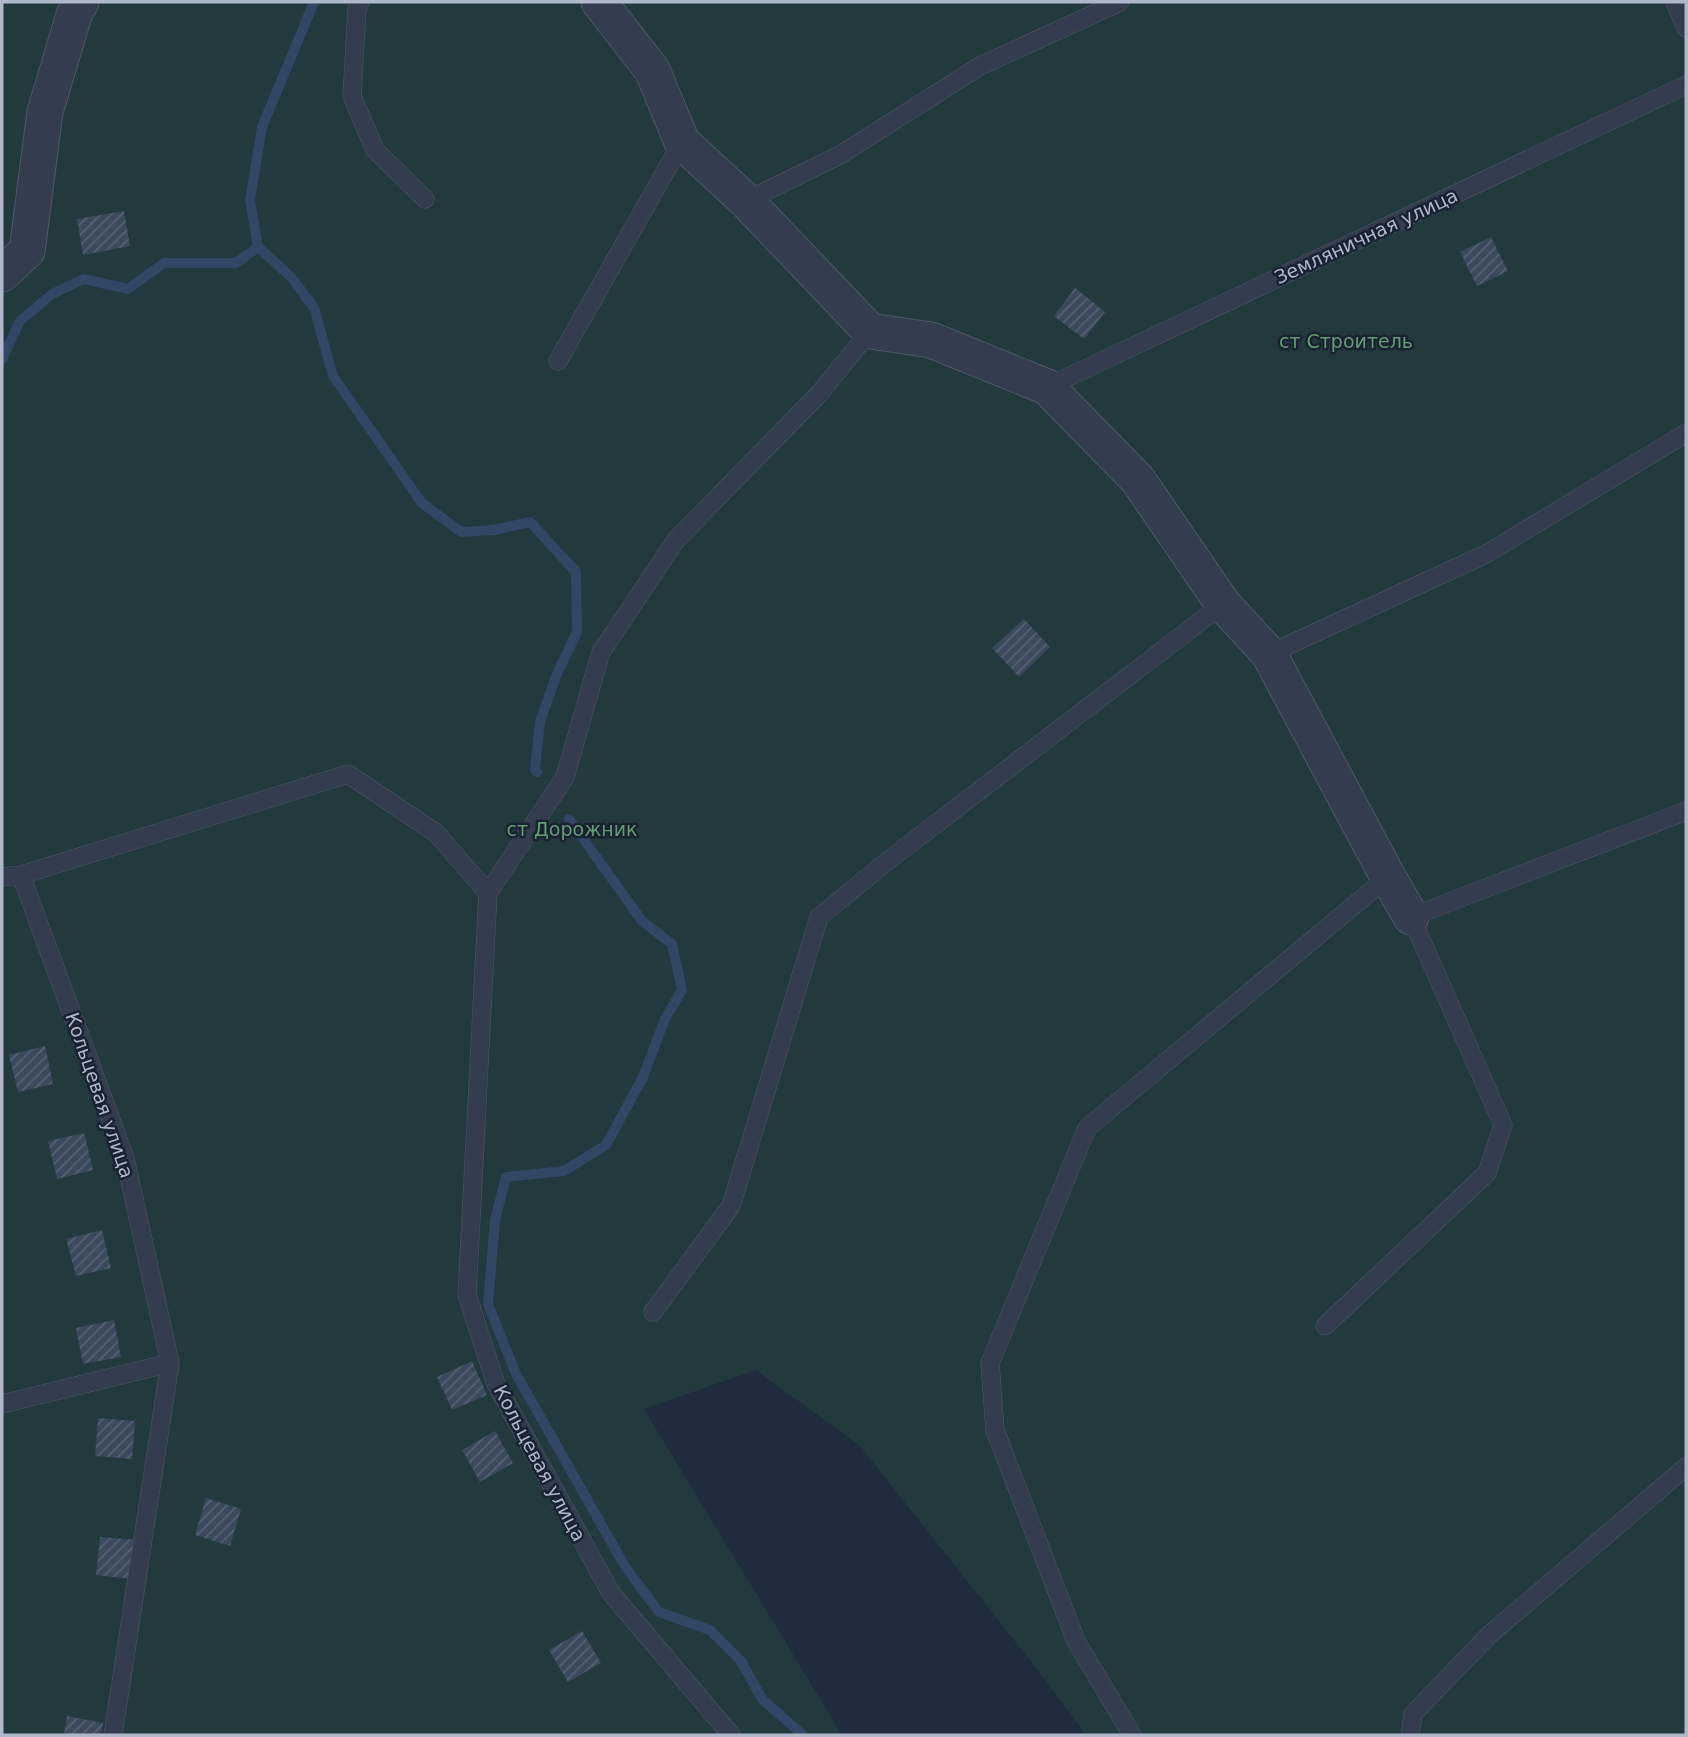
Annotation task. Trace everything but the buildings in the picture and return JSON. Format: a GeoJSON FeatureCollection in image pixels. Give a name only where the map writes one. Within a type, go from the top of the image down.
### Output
{"type":"FeatureCollection","features":[{"type":"Feature","properties":{"kind":"street"},"geometry":{"type":"LineString","coordinates":[[2,274],[27,251],[45,112],[74,15],[81,2]]}},
{"type":"Feature","properties":{"kind":"street"},"geometry":{"type":"LineString","coordinates":[[599,2],[652,69],[682,142],[746,201],[870,331],[931,340],[1046,387],[1138,480],[1223,604],[1269,654],[1411,917]]}},
{"type":"Feature","properties":{"kind":"lane"},"geometry":{"type":"LineString","coordinates":[[360,2],[357,9],[352,96],[375,150],[425,199]]}},
{"type":"Feature","properties":{"kind":"lane"},"geometry":{"type":"LineString","coordinates":[[746,201],[840,155],[980,66],[1120,2]]}},
{"type":"Feature","properties":{"kind":"lane"},"geometry":{"type":"LineString","coordinates":[[1675,2],[1686,28]]}},
{"type":"Feature","properties":{"kind":"lane","name":"Земляничная улица"},"geometry":{"type":"LineString","coordinates":[[1046,387],[1686,85]]}},
{"type":"Feature","properties":{"kind":"lane"},"geometry":{"type":"LineString","coordinates":[[558,361],[682,142]]}},
{"type":"Feature","properties":{"kind":"lane"},"geometry":{"type":"LineString","coordinates":[[2,877],[21,875],[348,774],[436,833],[488,893],[565,778],[601,652],[676,540],[819,394],[870,331]]}},
{"type":"Feature","properties":{"kind":"lane"},"geometry":{"type":"LineString","coordinates":[[1269,654],[1488,553],[1686,433]]}},
{"type":"Feature","properties":{"kind":"lane"},"geometry":{"type":"LineString","coordinates":[[653,1312],[731,1206],[819,917],[890,859],[1223,604]]}},
{"type":"Feature","properties":{"kind":"lane"},"geometry":{"type":"LineString","coordinates":[[1325,1326],[1487,1173],[1503,1125],[1411,917],[1686,811]]}},
{"type":"Feature","properties":{"kind":"lane","name":"Кольцевая улица"},"geometry":{"type":"LineString","coordinates":[[21,875],[125,1158],[170,1363],[113,1735]]}},
{"type":"Feature","properties":{"kind":"lane"},"geometry":{"type":"LineString","coordinates":[[1132,1735],[1076,1641],[999,1443],[995,1430],[990,1363],[1087,1128],[1388,877]]}},
{"type":"Feature","properties":{"kind":"lane","name":"Кольцевая улица"},"geometry":{"type":"LineString","coordinates":[[488,893],[467,1295],[496,1384],[611,1594],[731,1735]]}},
{"type":"Feature","properties":{"kind":"lane"},"geometry":{"type":"LineString","coordinates":[[2,1404],[170,1363]]}},
{"type":"Feature","properties":{"kind":"lane"},"geometry":{"type":"LineString","coordinates":[[1410,1735],[1413,1714],[1489,1635],[1686,1467]]}},
{"type":"Feature","properties":{"kind":"green space","name":"ст Дорожник"},"geometry":{"type":"Polygon","coordinates":[[[2,2],[1686,2],[1686,1735],[1086,1735],[860,1446],[756,1370],[644,1409],[842,1735],[2,1735],[2,2]]]}},
{"type":"Feature","properties":{"kind":"waterway"},"geometry":{"type":"LineString","coordinates":[[2,359],[20,321],[52,294],[84,279],[128,289],[164,263],[236,263],[258,247],[250,200],[262,127],[314,2]]}},
{"type":"Feature","properties":{"kind":"waterway"},"geometry":{"type":"LineString","coordinates":[[258,247],[292,278],[314,308],[333,376],[422,503],[461,532],[494,530],[530,522],[576,572],[577,632],[556,676],[540,722],[535,769],[537,772]]}},
{"type":"Feature","properties":{"kind":"waterway"},"geometry":{"type":"LineString","coordinates":[[569,819],[642,921],[672,944],[682,990],[665,1019],[643,1077],[606,1145],[564,1171],[506,1177],[495,1220],[488,1304],[516,1374],[626,1568],[659,1612],[710,1630],[741,1661],[762,1699],[803,1735]]}},
{"type":"Feature","properties":{"kind":"park label","name":"ст Строитель"},"geometry":{"type":"Point","coordinates":[1346,341]}}]}
